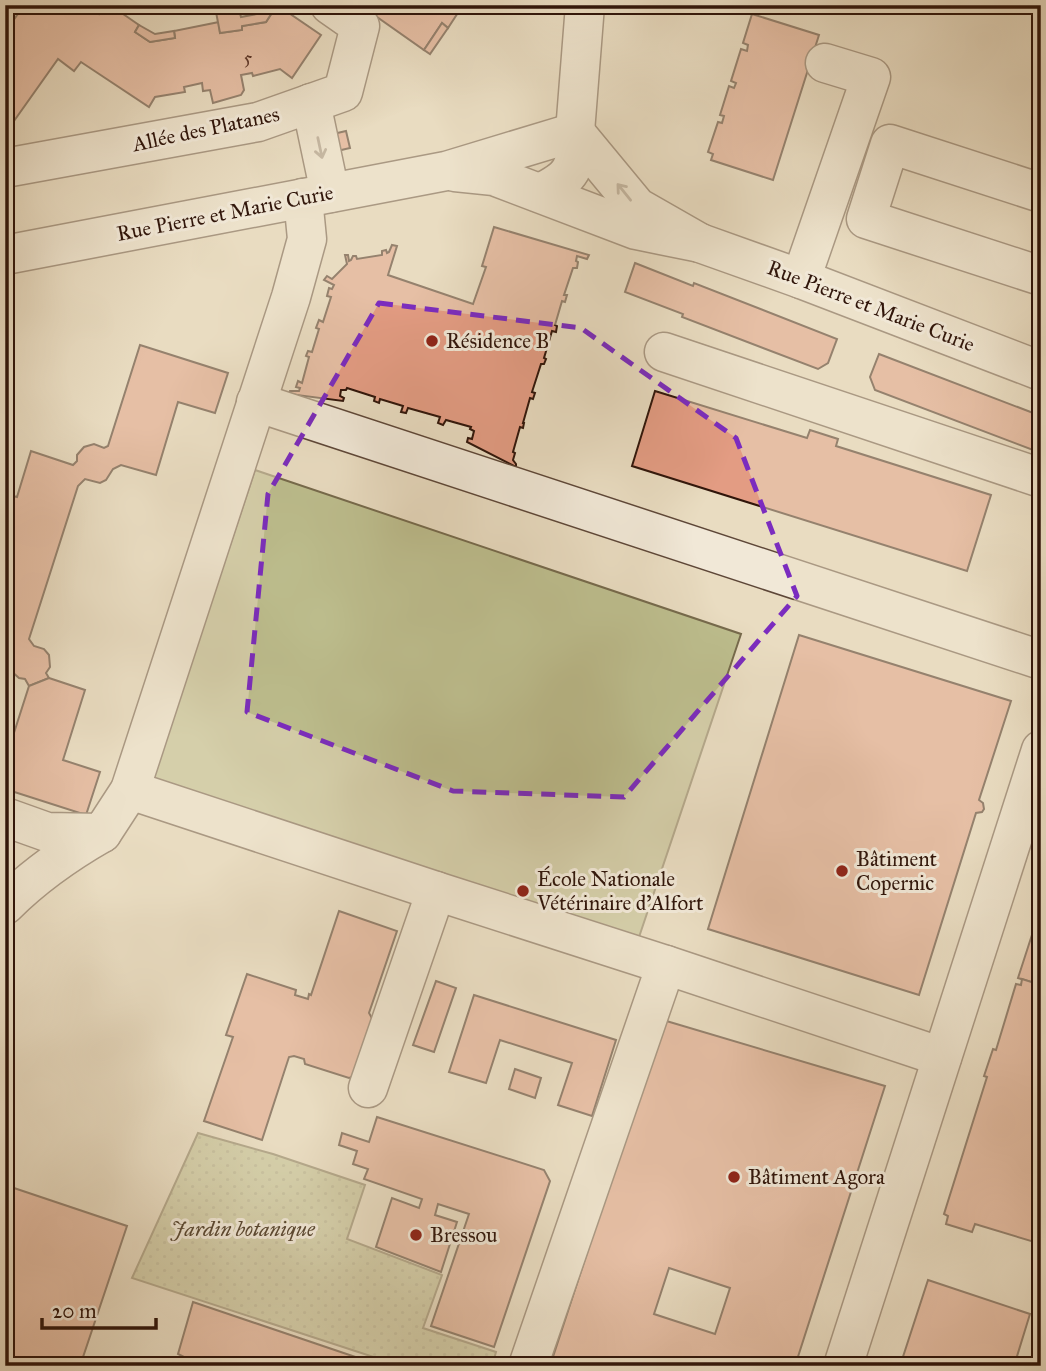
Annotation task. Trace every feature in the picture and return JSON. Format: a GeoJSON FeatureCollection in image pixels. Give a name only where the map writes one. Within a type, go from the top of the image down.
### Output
{"type":"FeatureCollection","features":[{"type":"Feature","properties":{"kind":"street","name":"Allée des Platanes"},"geometry":{"type":"LineString","coordinates":[[5,168],[258,122],[343,92],[360,26],[330,5]]}},
{"type":"Feature","properties":{"kind":"street"},"geometry":{"type":"LineString","coordinates":[[540,192],[559,184],[572,169],[577,152],[575,132],[585,5]]}},
{"type":"Feature","properties":{"kind":"street"},"geometry":{"type":"LineString","coordinates":[[801,279],[871,77],[825,63]]}},
{"type":"Feature","properties":{"kind":"street"},"geometry":{"type":"LineString","coordinates":[[5,905],[26,884],[102,833],[130,790],[291,297],[307,239],[316,195],[311,103]]}},
{"type":"Feature","properties":{"kind":"street","name":"Rue Pierre et Marie Curie"},"geometry":{"type":"LineString","coordinates":[[5,255],[446,171],[575,132],[637,207],[700,243]]}},
{"type":"Feature","properties":{"kind":"street"},"geometry":{"type":"LineString","coordinates":[[1041,193],[890,144],[866,219],[1041,276]]}},
{"type":"Feature","properties":{"kind":"street","name":"Rue Pierre et Marie Curie"},"geometry":{"type":"LineString","coordinates":[[446,171],[494,176],[636,230],[700,243],[1041,371]]}},
{"type":"Feature","properties":{"kind":"street"},"geometry":{"type":"LineString","coordinates":[[664,352],[1041,478]]}},
{"type":"Feature","properties":{"kind":"street"},"geometry":{"type":"LineString","coordinates":[[256,402],[1041,660]]}},
{"type":"Feature","properties":{"kind":"street"},"geometry":{"type":"LineString","coordinates":[[843,1366],[1041,750]]}},
{"type":"Feature","properties":{"kind":"street"},"geometry":{"type":"LineString","coordinates":[[130,790],[942,1056]]}},
{"type":"Feature","properties":{"kind":"street"},"geometry":{"type":"LineString","coordinates":[[5,817],[47,832],[102,833]]}},
{"type":"Feature","properties":{"kind":"street"},"geometry":{"type":"LineString","coordinates":[[368,1088],[436,891]]}},
{"type":"Feature","properties":{"kind":"street"},"geometry":{"type":"LineString","coordinates":[[528,1366],[666,965]]}},
{"type":"Feature","properties":{"kind":"path"},"geometry":{"type":"LineString","coordinates":[[161,5],[173,5]]}},
{"type":"Feature","properties":{"kind":"highlighted area"},"geometry":{"type":"Polygon","coordinates":[[[379,303],[581,328],[736,438],[797,596],[624,797],[453,791],[247,712],[268,494],[379,303]]]}},
{"type":"Feature","properties":{"kind":"green space"},"geometry":{"type":"Polygon","coordinates":[[[255,470],[741,634],[637,943],[152,779],[255,470]]]}},
{"type":"Feature","properties":{"kind":"green space","name":"Jardin botanique"},"geometry":{"type":"Polygon","coordinates":[[[198,1133],[273,1154],[365,1185],[347,1239],[442,1275],[423,1328],[496,1352],[492,1366],[401,1366],[132,1278],[198,1133]]]}},
{"type":"Feature","properties":{"kind":"building"},"geometry":{"type":"Polygon","coordinates":[[[24,5],[32,11],[36,5],[87,5],[99,14],[105,5],[110,5],[139,25],[135,32],[150,42],[175,38],[174,31],[219,22],[220,33],[242,30],[242,26],[266,22],[277,5],[321,35],[292,78],[280,69],[253,76],[252,73],[241,75],[244,90],[241,95],[213,103],[210,90],[203,91],[202,83],[184,87],[185,92],[155,97],[149,107],[81,62],[74,71],[58,59],[9,128],[5,126],[5,23],[11,15],[15,18],[24,5]]]}},
{"type":"Feature","properties":{"kind":"building"},"geometry":{"type":"Polygon","coordinates":[[[267,5],[277,5],[266,22],[242,26],[242,30],[220,33],[216,12],[238,6],[241,17],[262,13],[267,5]]]}},
{"type":"Feature","properties":{"kind":"building"},"geometry":{"type":"Polygon","coordinates":[[[360,5],[463,5],[448,28],[442,23],[424,50],[360,5]]]}},
{"type":"Feature","properties":{"kind":"building"},"geometry":{"type":"Polygon","coordinates":[[[752,14],[819,35],[773,180],[711,160],[713,154],[708,152],[718,122],[722,123],[724,116],[720,115],[729,86],[734,88],[736,83],[731,81],[741,49],[747,51],[748,45],[743,43],[752,14]]]}},
{"type":"Feature","properties":{"kind":"building"},"geometry":{"type":"Polygon","coordinates":[[[442,23],[448,28],[430,54],[424,50],[442,23]]]}},
{"type":"Feature","properties":{"kind":"building"},"geometry":{"type":"Polygon","coordinates":[[[139,25],[155,34],[174,31],[175,38],[150,42],[135,32],[139,25]]]}},
{"type":"Feature","properties":{"kind":"building"},"geometry":{"type":"Polygon","coordinates":[[[346,131],[350,148],[337,151],[333,134],[346,131]]]}},
{"type":"Feature","properties":{"kind":"building","name":"Résidence B"},"geometry":{"type":"Polygon","coordinates":[[[494,227],[589,255],[587,259],[577,256],[577,268],[573,268],[564,295],[567,295],[565,302],[562,301],[555,325],[556,332],[552,331],[544,358],[546,359],[544,364],[541,364],[532,392],[535,393],[533,399],[530,398],[523,428],[520,427],[513,452],[516,467],[467,442],[468,438],[472,439],[474,431],[471,427],[446,420],[443,425],[438,423],[440,417],[408,408],[406,413],[401,412],[403,406],[380,399],[379,403],[374,401],[375,397],[347,388],[341,390],[343,401],[289,394],[290,391],[299,391],[300,388],[296,387],[298,381],[302,383],[309,357],[306,356],[308,351],[312,352],[319,329],[316,328],[319,320],[323,322],[331,297],[327,296],[329,288],[332,289],[334,285],[324,280],[327,276],[332,279],[347,264],[345,255],[348,255],[349,261],[353,256],[357,259],[382,255],[382,251],[389,252],[392,245],[397,246],[388,275],[473,304],[486,267],[482,266],[494,227]]]}},
{"type":"Feature","properties":{"kind":"building"},"geometry":{"type":"Polygon","coordinates":[[[635,263],[837,339],[828,363],[818,369],[625,292],[635,263]]]}},
{"type":"Feature","properties":{"kind":"building"},"geometry":{"type":"Polygon","coordinates":[[[140,345],[228,373],[215,413],[178,402],[156,475],[121,465],[113,469],[106,480],[100,483],[85,479],[78,486],[29,639],[34,646],[44,649],[49,655],[50,667],[46,673],[49,678],[29,686],[25,679],[19,678],[10,670],[13,652],[5,650],[5,494],[17,497],[31,451],[73,465],[84,447],[94,444],[104,448],[108,446],[140,345]]]}},
{"type":"Feature","properties":{"kind":"building"},"geometry":{"type":"Polygon","coordinates":[[[879,354],[1041,416],[1041,453],[875,390],[870,377],[879,354]]]}},
{"type":"Feature","properties":{"kind":"building"},"geometry":{"type":"Polygon","coordinates":[[[655,391],[807,438],[810,430],[838,439],[836,446],[991,495],[967,571],[632,466],[655,391]]]}},
{"type":"Feature","properties":{"kind":"building","name":"Bâtiment Copernic"},"geometry":{"type":"Polygon","coordinates":[[[799,635],[1011,701],[979,800],[984,809],[976,813],[919,995],[708,929],[799,635]]]}},
{"type":"Feature","properties":{"kind":"building"},"geometry":{"type":"Polygon","coordinates":[[[49,678],[85,690],[63,760],[100,772],[86,815],[5,789],[5,761],[29,686],[49,678]]]}},
{"type":"Feature","properties":{"kind":"building"},"geometry":{"type":"Polygon","coordinates":[[[1041,907],[1041,985],[1018,978],[1041,907]]]}},
{"type":"Feature","properties":{"kind":"building"},"geometry":{"type":"Polygon","coordinates":[[[339,911],[397,931],[369,1013],[373,1020],[355,1076],[349,1078],[305,1064],[304,1059],[289,1057],[262,1140],[204,1121],[233,1037],[226,1035],[247,974],[296,990],[295,995],[308,999],[339,911]]]}},
{"type":"Feature","properties":{"kind":"building"},"geometry":{"type":"Polygon","coordinates":[[[1022,979],[1041,985],[1041,1244],[975,1224],[972,1232],[946,1224],[948,1216],[944,1214],[987,1077],[984,1076],[993,1049],[996,1050],[1016,984],[1021,985],[1022,979]]]}},
{"type":"Feature","properties":{"kind":"building"},"geometry":{"type":"Polygon","coordinates":[[[436,981],[456,988],[434,1052],[413,1045],[436,981]]]}},
{"type":"Feature","properties":{"kind":"building"},"geometry":{"type":"Polygon","coordinates":[[[474,995],[616,1040],[592,1116],[558,1105],[572,1063],[500,1040],[486,1083],[449,1072],[474,995]]]}},
{"type":"Feature","properties":{"kind":"building","name":"Bâtiment Agora"},"geometry":{"type":"Polygon","coordinates":[[[663,1020],[885,1086],[795,1366],[550,1366],[663,1020]],[[669,1268],[654,1314],[715,1334],[730,1288],[669,1268]]]}},
{"type":"Feature","properties":{"kind":"building"},"geometry":{"type":"Polygon","coordinates":[[[515,1069],[541,1078],[535,1098],[509,1089],[515,1069]]]}},
{"type":"Feature","properties":{"kind":"building","name":"Bressou"},"geometry":{"type":"Polygon","coordinates":[[[377,1117],[544,1170],[550,1181],[494,1347],[431,1326],[469,1214],[438,1204],[435,1215],[457,1222],[441,1272],[376,1247],[392,1198],[419,1208],[422,1199],[364,1179],[368,1169],[353,1164],[357,1151],[339,1145],[342,1133],[369,1142],[377,1117]]]}},
{"type":"Feature","properties":{"kind":"building"},"geometry":{"type":"Polygon","coordinates":[[[5,1185],[127,1226],[80,1366],[5,1366],[5,1185]]]}},
{"type":"Feature","properties":{"kind":"building"},"geometry":{"type":"Polygon","coordinates":[[[928,1280],[1030,1314],[1014,1366],[900,1366],[928,1280]]]}},
{"type":"Feature","properties":{"kind":"building"},"geometry":{"type":"Polygon","coordinates":[[[193,1302],[382,1366],[193,1366],[194,1362],[178,1354],[193,1302]]]}},
{"type":"Feature","properties":{"kind":"place","name":"Résidence B"},"geometry":{"type":"Point","coordinates":[432,341]}},
{"type":"Feature","properties":{"kind":"place","name":"Bâtiment Copernic"},"geometry":{"type":"Point","coordinates":[842,871]}},
{"type":"Feature","properties":{"kind":"place","name":"École Nationale Vétérinaire d'Alfort"},"geometry":{"type":"Point","coordinates":[523,891]}},
{"type":"Feature","properties":{"kind":"place","name":"Bâtiment Agora"},"geometry":{"type":"Point","coordinates":[734,1177]}},
{"type":"Feature","properties":{"kind":"place","name":"Bressou"},"geometry":{"type":"Point","coordinates":[416,1235]}}]}
